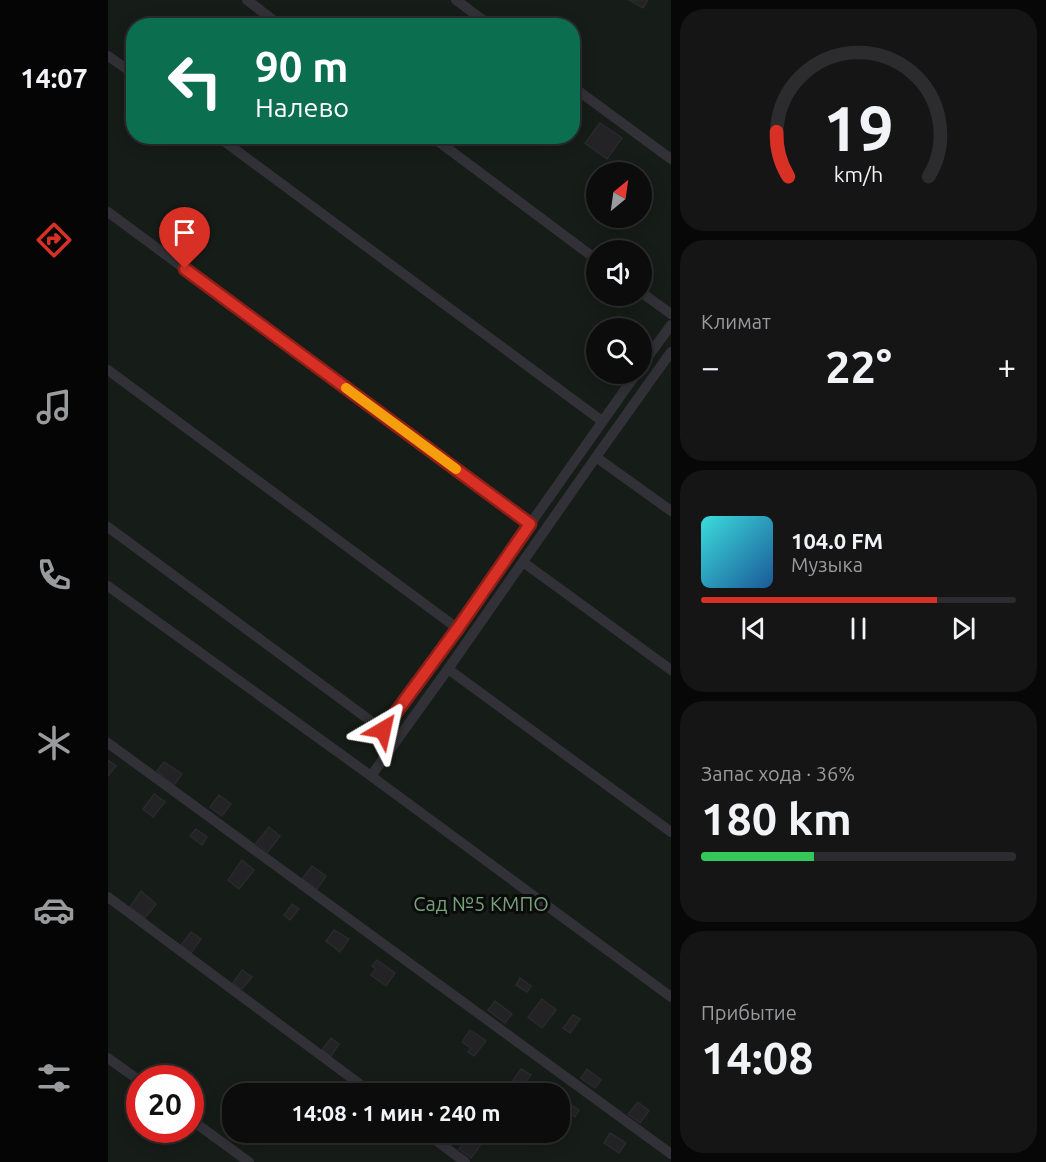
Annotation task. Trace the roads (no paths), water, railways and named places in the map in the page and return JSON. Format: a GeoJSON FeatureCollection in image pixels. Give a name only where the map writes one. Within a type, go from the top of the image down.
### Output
{"type":"FeatureCollection","features":[{"type":"Feature","properties":{"kind":"lane"},"geometry":{"type":"LineString","coordinates":[[247,0],[271,18]]}},
{"type":"Feature","properties":{"kind":"lane"},"geometry":{"type":"LineString","coordinates":[[456,0],[480,18]]}},
{"type":"Feature","properties":{"kind":"lane"},"geometry":{"type":"LineString","coordinates":[[108,56],[126,68]]}},
{"type":"Feature","properties":{"kind":"lane"},"geometry":{"type":"LineString","coordinates":[[580,92],[671,159]]}},
{"type":"Feature","properties":{"kind":"lane"},"geometry":{"type":"LineString","coordinates":[[229,144],[602,421]]}},
{"type":"Feature","properties":{"kind":"lane"},"geometry":{"type":"LineString","coordinates":[[442,144],[586,252]]}},
{"type":"Feature","properties":{"kind":"lane"},"geometry":{"type":"LineString","coordinates":[[108,212],[530,524]]}},
{"type":"Feature","properties":{"kind":"lane"},"geometry":{"type":"LineString","coordinates":[[652,300],[671,314]]}},
{"type":"Feature","properties":{"kind":"lane"},"geometry":{"type":"LineString","coordinates":[[652,351],[671,325]]}},
{"type":"Feature","properties":{"kind":"lane"},"geometry":{"type":"LineString","coordinates":[[370,776],[670,355]]}},
{"type":"Feature","properties":{"kind":"lane"},"geometry":{"type":"LineString","coordinates":[[108,370],[458,628]]}},
{"type":"Feature","properties":{"kind":"lane"},"geometry":{"type":"LineString","coordinates":[[108,527],[383,730],[458,628],[629,384]]}},
{"type":"Feature","properties":{"kind":"lane"},"geometry":{"type":"LineString","coordinates":[[596,457],[671,511]]}},
{"type":"Feature","properties":{"kind":"lane"},"geometry":{"type":"LineString","coordinates":[[523,562],[671,670]]}},
{"type":"Feature","properties":{"kind":"lane"},"geometry":{"type":"LineString","coordinates":[[109,589],[370,776],[671,997]]}},
{"type":"Feature","properties":{"kind":"lane"},"geometry":{"type":"LineString","coordinates":[[448,669],[671,832]]}},
{"type":"Feature","properties":{"kind":"lane"},"geometry":{"type":"LineString","coordinates":[[108,742],[671,1154]]}},
{"type":"Feature","properties":{"kind":"lane"},"geometry":{"type":"LineString","coordinates":[[108,897],[358,1083]]}},
{"type":"Feature","properties":{"kind":"lane"},"geometry":{"type":"LineString","coordinates":[[108,1058],[126,1072]]}},
{"type":"Feature","properties":{"kind":"lane"},"geometry":{"type":"LineString","coordinates":[[204,1129],[249,1162]]}},
{"type":"Feature","properties":{"kind":"lane"},"geometry":{"type":"LineString","coordinates":[[440,1143],[465,1162]]}},
{"type":"Feature","properties":{"kind":"park label","name":"Сад №5 КМПО"},"geometry":{"type":"Point","coordinates":[481,903]}}]}
